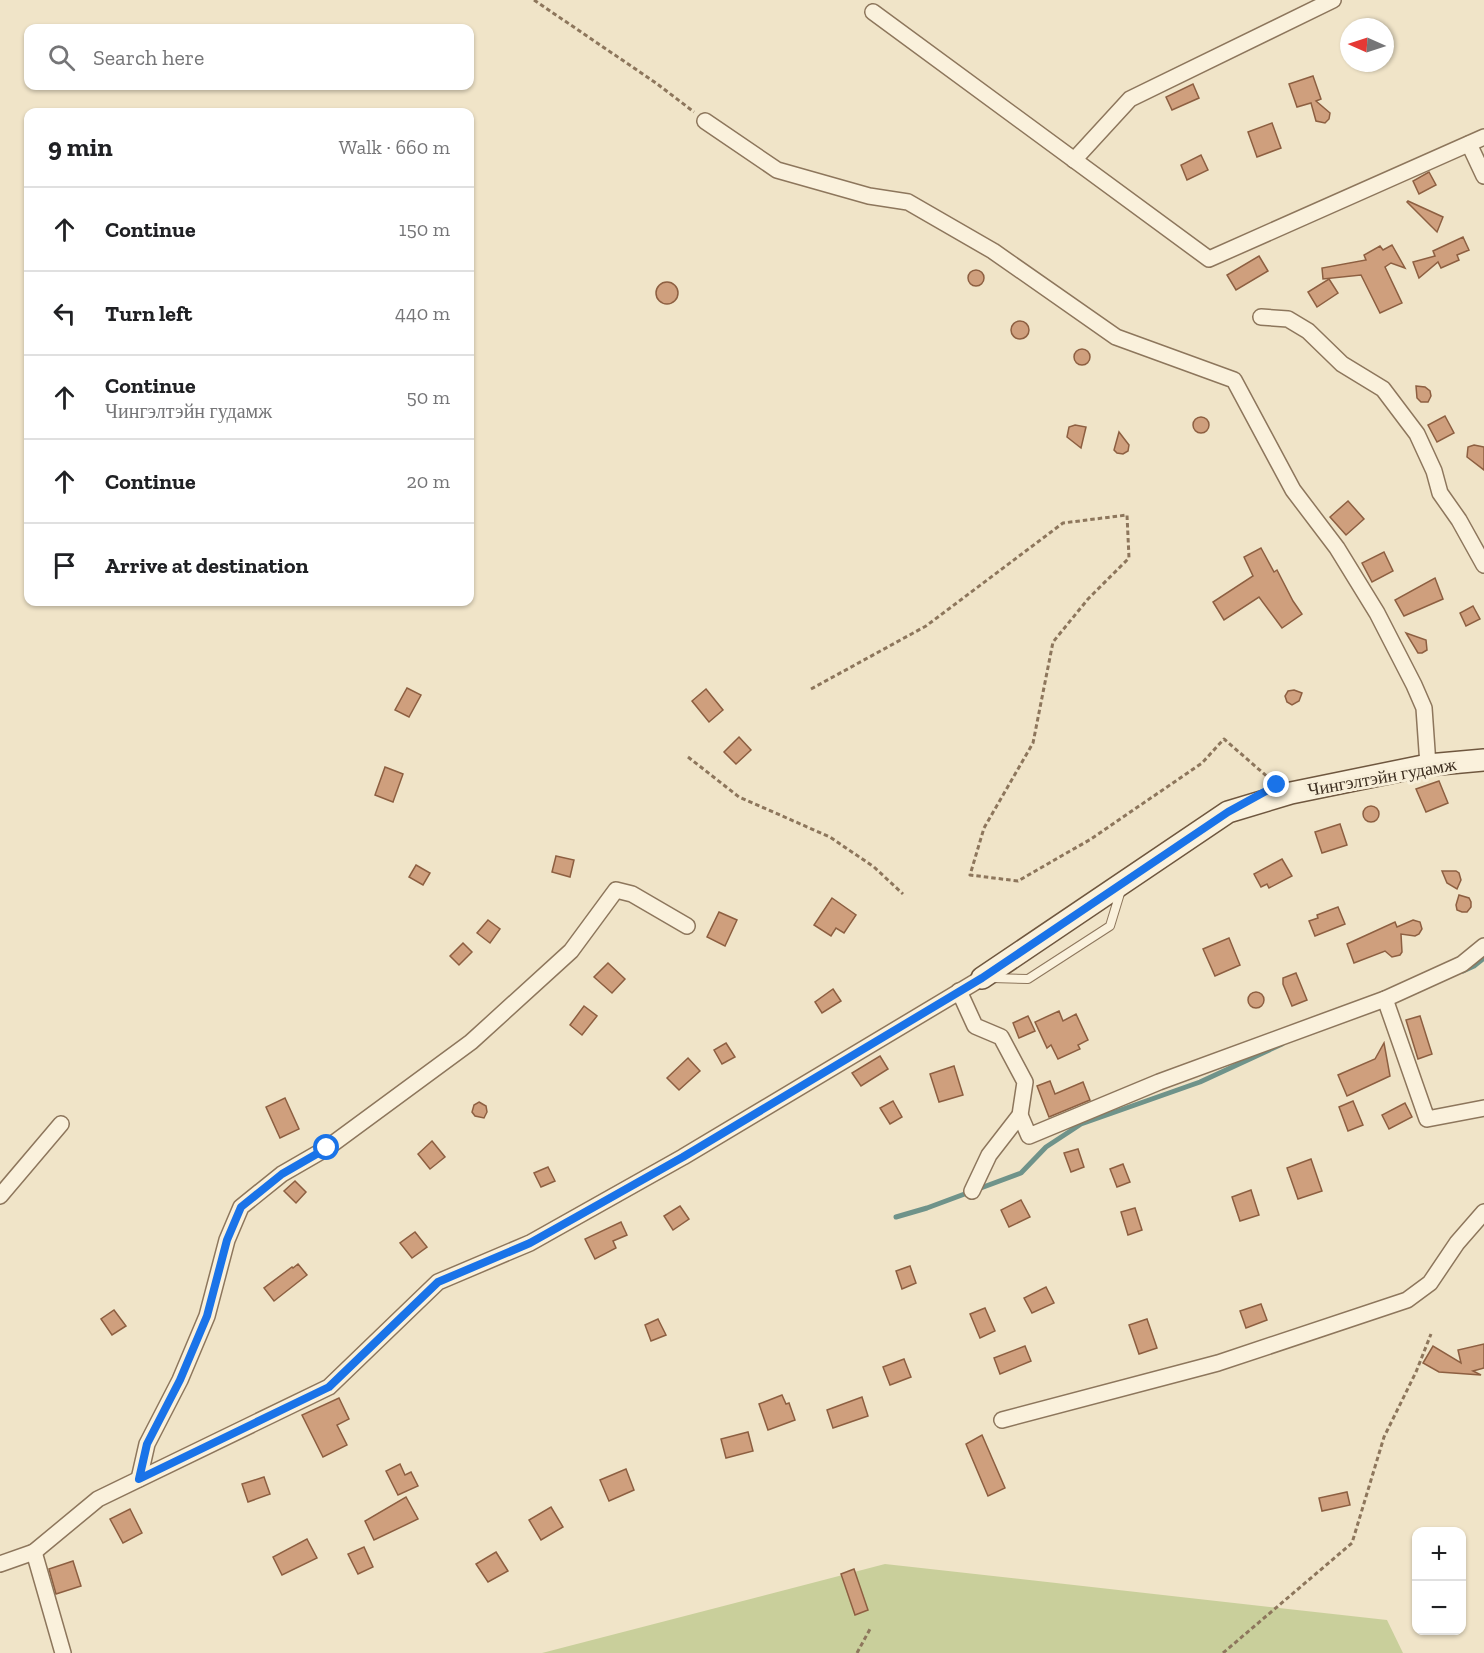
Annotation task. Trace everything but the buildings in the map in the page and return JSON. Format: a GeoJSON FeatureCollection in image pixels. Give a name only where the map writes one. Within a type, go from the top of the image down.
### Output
{"type":"FeatureCollection","features":[{"type":"Feature","properties":{"kind":"main road","name":"Чингэлтэйн гудамж"},"geometry":{"type":"LineString","coordinates":[[982,978],[1228,812],[1291,793],[1428,765],[1484,760]]}},
{"type":"Feature","properties":{"kind":"street"},"geometry":{"type":"LineString","coordinates":[[1074,160],[1130,99],[1333,0]]}},
{"type":"Feature","properties":{"kind":"street"},"geometry":{"type":"LineString","coordinates":[[873,12],[1209,260],[1484,137]]}},
{"type":"Feature","properties":{"kind":"street"},"geometry":{"type":"LineString","coordinates":[[705,121],[777,170],[869,196],[908,202],[993,251],[1116,337],[1234,380],[1293,490],[1337,548],[1377,613],[1414,686],[1424,708],[1428,765]]}},
{"type":"Feature","properties":{"kind":"street"},"geometry":{"type":"LineString","coordinates":[[1469,144],[1484,177]]}},
{"type":"Feature","properties":{"kind":"street"},"geometry":{"type":"LineString","coordinates":[[1261,317],[1288,319],[1308,331],[1342,364],[1383,389],[1417,434],[1434,471],[1440,493],[1459,520],[1484,565]]}},
{"type":"Feature","properties":{"kind":"street"},"geometry":{"type":"LineString","coordinates":[[139,1479],[147,1444],[180,1380],[207,1316],[227,1240],[241,1207],[282,1174],[327,1148],[471,1042],[571,951],[616,890],[632,894],[687,926]]}},
{"type":"Feature","properties":{"kind":"street"},"geometry":{"type":"LineString","coordinates":[[1020,1115],[1029,1136],[1159,1082],[1385,999],[1462,964],[1484,946]]}},
{"type":"Feature","properties":{"kind":"street"},"geometry":{"type":"LineString","coordinates":[[0,1564],[34,1552],[98,1500],[329,1387],[438,1282],[530,1243],[683,1157],[982,978]]}},
{"type":"Feature","properties":{"kind":"street"},"geometry":{"type":"LineString","coordinates":[[959,991],[975,1026],[1001,1037],[1025,1082],[1020,1115],[989,1155],[972,1191]]}},
{"type":"Feature","properties":{"kind":"street"},"geometry":{"type":"LineString","coordinates":[[1385,999],[1427,1119],[1484,1108]]}},
{"type":"Feature","properties":{"kind":"street"},"geometry":{"type":"LineString","coordinates":[[0,1196],[61,1124]]}},
{"type":"Feature","properties":{"kind":"street"},"geometry":{"type":"LineString","coordinates":[[1002,1420],[1218,1362],[1407,1300],[1430,1283],[1456,1243],[1484,1212]]}},
{"type":"Feature","properties":{"kind":"street"},"geometry":{"type":"LineString","coordinates":[[34,1552],[63,1653]]}},
{"type":"Feature","properties":{"kind":"lane"},"geometry":{"type":"LineString","coordinates":[[982,978],[1028,979],[1110,926],[1123,882]]}},
{"type":"Feature","properties":{"kind":"path"},"geometry":{"type":"LineString","coordinates":[[534,0],[656,83],[705,121]]}},
{"type":"Feature","properties":{"kind":"path"},"geometry":{"type":"LineString","coordinates":[[811,689],[926,626],[1063,522],[1127,515],[1129,558],[1088,599],[1053,642],[1033,743],[984,828],[970,875],[1018,881],[1091,838],[1202,763],[1224,739],[1277,785]]}},
{"type":"Feature","properties":{"kind":"path"},"geometry":{"type":"LineString","coordinates":[[688,757],[739,797],[830,837],[874,867],[903,894]]}},
{"type":"Feature","properties":{"kind":"path"},"geometry":{"type":"LineString","coordinates":[[1223,1653],[1352,1543],[1384,1437],[1416,1372],[1431,1334]]}},
{"type":"Feature","properties":{"kind":"path"},"geometry":{"type":"LineString","coordinates":[[857,1653],[870,1629]]}},
{"type":"Feature","properties":{"kind":"green space"},"geometry":{"type":"Polygon","coordinates":[[[885,1564],[1387,1620],[1403,1653],[542,1653],[885,1564]]]}},
{"type":"Feature","properties":{"kind":"waterway"},"geometry":{"type":"LineString","coordinates":[[1463,971],[1484,958]]}},
{"type":"Feature","properties":{"kind":"waterway"},"geometry":{"type":"LineString","coordinates":[[896,1217],[927,1208],[1021,1173],[1046,1147],[1081,1124],[1200,1082],[1282,1044]]}},
{"type":"Feature","properties":{"kind":"route"},"geometry":{"type":"LineString","coordinates":[[327,1148],[282,1174],[241,1207],[227,1240],[207,1316],[180,1380],[147,1444],[139,1479],[329,1387],[438,1282],[530,1243],[683,1157],[982,978],[1228,812],[1277,785]]}}]}
